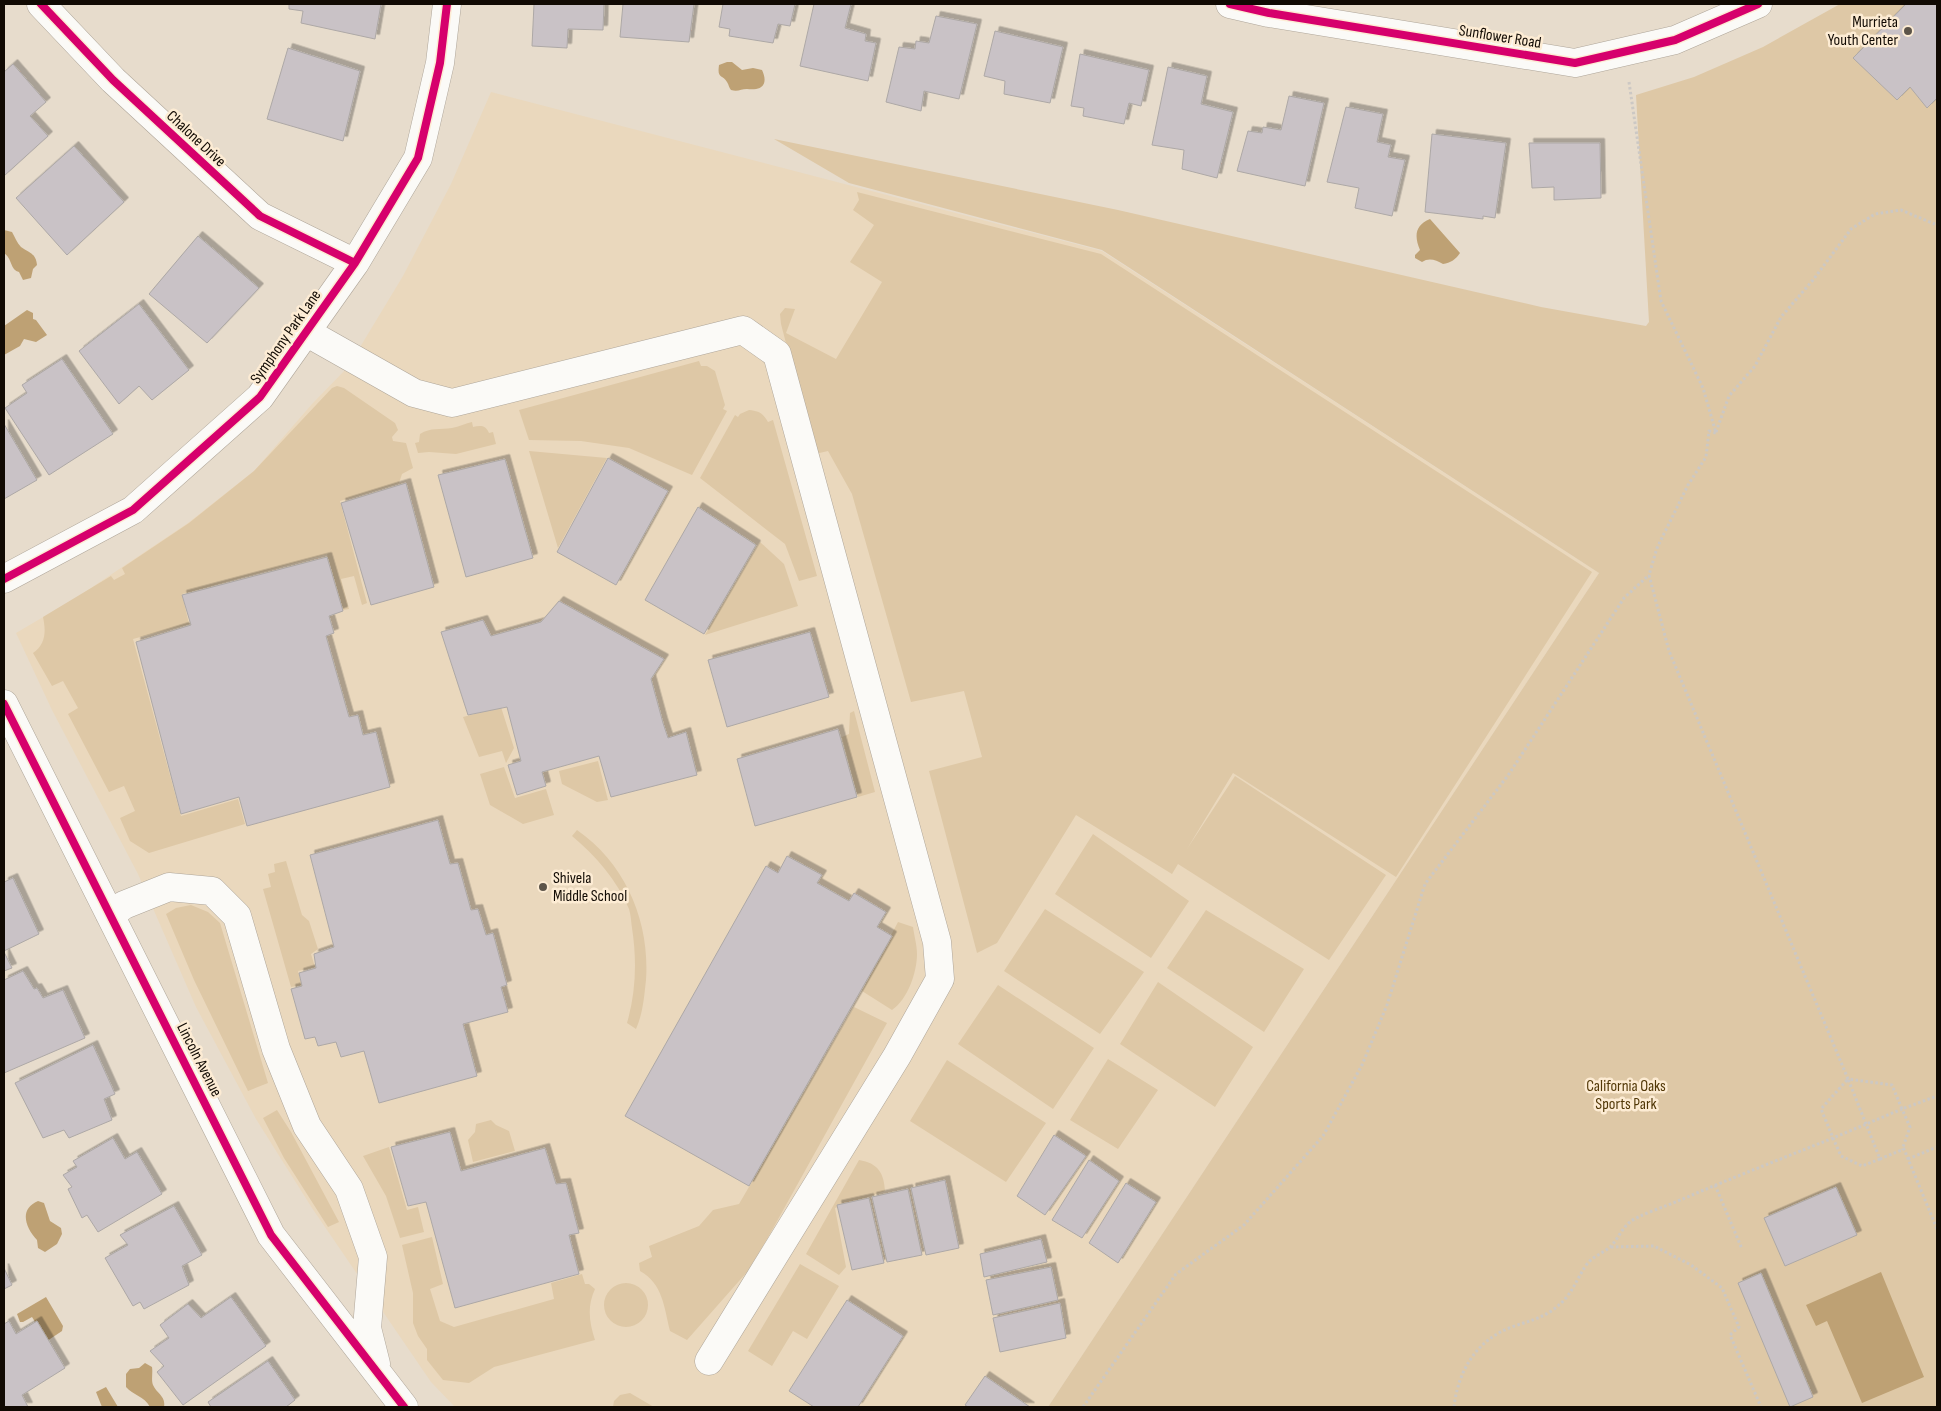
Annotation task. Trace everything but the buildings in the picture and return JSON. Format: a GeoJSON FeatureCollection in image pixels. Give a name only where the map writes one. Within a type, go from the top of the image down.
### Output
{"type":"FeatureCollection","features":[{"type":"Feature","properties":{"kind":"street","name":"Chalone Drive"},"geometry":{"type":"LineString","coordinates":[[41,4],[113,80],[260,216],[355,264]]}},
{"type":"Feature","properties":{"kind":"street","name":"Symphony Park Lane"},"geometry":{"type":"LineString","coordinates":[[4,580],[133,510],[260,397],[355,264],[418,158],[440,63],[447,4]]}},
{"type":"Feature","properties":{"kind":"street","name":"Sunflower Road"},"geometry":{"type":"LineString","coordinates":[[1230,4],[1270,9],[1575,63],[1675,40],[1758,4]]}},
{"type":"Feature","properties":{"kind":"street"},"geometry":{"type":"LineString","coordinates":[[306,332],[414,393],[452,403],[743,330],[778,354],[937,942],[940,979],[897,1056],[709,1361]]}},
{"type":"Feature","properties":{"kind":"street","name":"Lincoln Avenue"},"geometry":{"type":"LineString","coordinates":[[4,704],[271,1235],[404,1407]]}},
{"type":"Feature","properties":{"kind":"street"},"geometry":{"type":"LineString","coordinates":[[110,915],[124,905],[170,887],[212,891],[237,916],[276,1049],[306,1126],[349,1189],[373,1257],[367,1328],[379,1375]]}},
{"type":"Feature","properties":{"kind":"path"},"geometry":{"type":"LineString","coordinates":[[1626,52],[1631,102],[1661,301],[1703,388],[1716,432]]}},
{"type":"Feature","properties":{"kind":"path"},"geometry":{"type":"LineString","coordinates":[[1716,432],[1729,396],[1755,366],[1781,317],[1814,280],[1851,229],[1876,214],[1902,210],[1937,225]]}},
{"type":"Feature","properties":{"kind":"path"},"geometry":{"type":"LineString","coordinates":[[1083,1407],[1176,1274],[1244,1225],[1323,1136],[1362,1065],[1387,1005],[1425,884],[1509,774],[1624,598],[1649,575],[1657,548],[1688,485],[1706,457],[1709,431],[1716,432]]}},
{"type":"Feature","properties":{"kind":"path"},"geometry":{"type":"LineString","coordinates":[[1649,575],[1669,651],[1880,1159]]}},
{"type":"Feature","properties":{"kind":"path"},"geometry":{"type":"LineString","coordinates":[[1848,1079],[1892,1085],[1910,1127],[1902,1150],[1862,1166],[1841,1156],[1821,1109],[1848,1079]]}},
{"type":"Feature","properties":{"kind":"path"},"geometry":{"type":"LineString","coordinates":[[1454,1407],[1460,1377],[1466,1364],[1478,1349],[1493,1337],[1509,1329],[1531,1322],[1553,1310],[1568,1297],[1588,1262],[1610,1247],[1630,1222],[1715,1185],[1937,1096]]}},
{"type":"Feature","properties":{"kind":"path"},"geometry":{"type":"LineString","coordinates":[[1908,1159],[1937,1147]]}},
{"type":"Feature","properties":{"kind":"path"},"geometry":{"type":"LineString","coordinates":[[1902,1150],[1904,1149],[1937,1229]]}},
{"type":"Feature","properties":{"kind":"path"},"geometry":{"type":"LineString","coordinates":[[1715,1185],[1742,1249]]}},
{"type":"Feature","properties":{"kind":"path"},"geometry":{"type":"LineString","coordinates":[[1610,1247],[1654,1246],[1691,1265],[1722,1288],[1739,1327],[1730,1335],[1761,1407]]}},
{"type":"Feature","properties":{"kind":"shaded area"},"geometry":{"type":"Polygon","coordinates":[[[732,62],[742,70],[753,68],[762,70],[764,83],[760,88],[756,89],[731,90],[719,72],[719,65],[732,62]]]}},
{"type":"Feature","properties":{"kind":"shaded area"},"geometry":{"type":"Polygon","coordinates":[[[491,92],[1102,251],[1599,573],[1048,1407],[455,1407],[431,1382],[312,1208],[256,1119],[196,1007],[138,874],[52,710],[16,633],[79,596],[188,523],[254,471],[312,404],[348,367],[403,276],[451,184],[491,92]]]}},
{"type":"Feature","properties":{"kind":"shaded area"},"geometry":{"type":"Polygon","coordinates":[[[1430,219],[1460,253],[1451,262],[1443,264],[1430,259],[1422,262],[1415,258],[1415,255],[1420,250],[1417,232],[1421,224],[1430,219]]]}},
{"type":"Feature","properties":{"kind":"shaded area"},"geometry":{"type":"Polygon","coordinates":[[[4,230],[12,232],[21,247],[35,258],[37,265],[33,269],[31,278],[23,280],[4,253],[4,230]]]}},
{"type":"Feature","properties":{"kind":"shaded area"},"geometry":{"type":"Polygon","coordinates":[[[27,310],[33,313],[33,319],[36,320],[47,335],[36,342],[24,339],[20,346],[4,355],[4,326],[27,310]]]}},
{"type":"Feature","properties":{"kind":"shaded area"},"geometry":{"type":"Polygon","coordinates":[[[38,1201],[44,1203],[50,1221],[61,1228],[62,1234],[57,1244],[45,1252],[38,1248],[37,1240],[29,1230],[26,1219],[28,1209],[38,1201]]]}},
{"type":"Feature","properties":{"kind":"shaded area"},"geometry":{"type":"Polygon","coordinates":[[[1881,1272],[1924,1377],[1862,1403],[1827,1321],[1816,1326],[1806,1305],[1881,1272]]]}},
{"type":"Feature","properties":{"kind":"shaded area"},"geometry":{"type":"Polygon","coordinates":[[[46,1297],[63,1326],[62,1331],[47,1341],[32,1317],[20,1322],[17,1314],[46,1297]]]}},
{"type":"Feature","properties":{"kind":"shaded area"},"geometry":{"type":"Polygon","coordinates":[[[145,1363],[152,1367],[153,1385],[164,1400],[164,1407],[150,1407],[145,1400],[126,1387],[126,1374],[130,1369],[139,1368],[145,1363]]]}},
{"type":"Feature","properties":{"kind":"shaded area"},"geometry":{"type":"Polygon","coordinates":[[[106,1387],[118,1407],[102,1407],[96,1392],[106,1387]]]}},
{"type":"Feature","properties":{"kind":"green space","name":"California Oaks Sports Park"},"geometry":{"type":"Polygon","coordinates":[[[1840,4],[1937,4],[1937,1407],[1048,1407],[1599,573],[1102,250],[849,183],[774,139],[1118,210],[1541,307],[1646,326],[1649,322],[1636,95],[1694,77],[1763,47],[1840,4]]]}},
{"type":"Feature","properties":{"kind":"green space"},"geometry":{"type":"Polygon","coordinates":[[[857,192],[1101,254],[1592,572],[1396,877],[1233,773],[1187,849],[1235,776],[1386,875],[1329,960],[1178,864],[1172,874],[1076,815],[997,943],[977,953],[929,771],[982,757],[964,691],[911,702],[852,494],[828,451],[815,454],[781,324],[780,314],[785,308],[795,309],[786,333],[836,359],[882,282],[850,262],[874,225],[853,210],[859,200],[857,192]]]}},
{"type":"Feature","properties":{"kind":"green space"},"geometry":{"type":"Polygon","coordinates":[[[699,361],[701,366],[707,366],[715,371],[725,405],[723,409],[727,411],[692,475],[629,448],[581,441],[529,440],[519,410],[699,361]]]}},
{"type":"Feature","properties":{"kind":"green space"},"geometry":{"type":"Polygon","coordinates":[[[337,386],[344,388],[395,423],[398,430],[392,437],[393,441],[406,443],[413,468],[402,474],[399,483],[340,501],[367,603],[362,605],[354,576],[341,579],[349,609],[343,610],[327,554],[182,594],[189,624],[133,639],[181,816],[238,799],[245,824],[149,853],[130,841],[120,818],[135,811],[124,786],[109,792],[68,714],[78,708],[63,681],[52,686],[33,653],[43,641],[45,627],[43,617],[111,576],[114,580],[125,574],[122,568],[189,523],[254,471],[332,388],[337,386]]]}},
{"type":"Feature","properties":{"kind":"green space"},"geometry":{"type":"Polygon","coordinates":[[[749,410],[760,413],[768,422],[773,420],[817,576],[799,581],[785,544],[700,478],[735,415],[738,417],[749,410]]]}},
{"type":"Feature","properties":{"kind":"green space"},"geometry":{"type":"Polygon","coordinates":[[[472,422],[473,427],[482,426],[489,433],[493,432],[496,444],[456,454],[418,453],[415,443],[419,442],[420,434],[428,430],[452,428],[472,422]]]}},
{"type":"Feature","properties":{"kind":"green space"},"geometry":{"type":"Polygon","coordinates":[[[529,451],[607,458],[558,548],[529,451]]]}},
{"type":"Feature","properties":{"kind":"green space"},"geometry":{"type":"Polygon","coordinates":[[[760,542],[784,564],[798,606],[705,635],[760,542]]]}},
{"type":"Feature","properties":{"kind":"green space"},"geometry":{"type":"Polygon","coordinates":[[[501,707],[514,748],[506,763],[502,751],[479,757],[463,717],[501,707]]]}},
{"type":"Feature","properties":{"kind":"green space"},"geometry":{"type":"Polygon","coordinates":[[[854,711],[875,792],[858,797],[842,737],[849,734],[850,713],[854,711]]]}},
{"type":"Feature","properties":{"kind":"green space"},"geometry":{"type":"Polygon","coordinates":[[[598,761],[608,800],[597,802],[562,784],[559,771],[598,761]]]}},
{"type":"Feature","properties":{"kind":"green space"},"geometry":{"type":"Polygon","coordinates":[[[504,767],[515,798],[546,789],[554,815],[523,824],[490,805],[480,774],[504,767]]]}},
{"type":"Feature","properties":{"kind":"green space"},"geometry":{"type":"Polygon","coordinates":[[[577,830],[609,860],[621,877],[639,916],[644,937],[646,980],[642,1011],[636,1029],[627,1023],[634,988],[635,964],[634,940],[629,909],[605,869],[572,836],[577,830]]]}},
{"type":"Feature","properties":{"kind":"green space"},"geometry":{"type":"Polygon","coordinates":[[[1093,834],[1189,901],[1151,958],[1055,894],[1093,834]]]}},
{"type":"Feature","properties":{"kind":"green space"},"geometry":{"type":"Polygon","coordinates":[[[286,861],[302,915],[309,921],[318,949],[311,954],[315,967],[298,971],[302,985],[291,987],[263,889],[271,887],[268,874],[275,872],[274,864],[286,861]]]}},
{"type":"Feature","properties":{"kind":"green space"},"geometry":{"type":"Polygon","coordinates":[[[191,905],[208,912],[220,923],[268,1083],[248,1091],[194,980],[166,914],[176,908],[191,905]]]}},
{"type":"Feature","properties":{"kind":"green space"},"geometry":{"type":"Polygon","coordinates":[[[1045,909],[1144,972],[1100,1034],[1004,971],[1045,909]]]}},
{"type":"Feature","properties":{"kind":"green space"},"geometry":{"type":"Polygon","coordinates":[[[1206,910],[1304,969],[1264,1032],[1167,968],[1206,910]]]}},
{"type":"Feature","properties":{"kind":"green space"},"geometry":{"type":"Polygon","coordinates":[[[898,922],[913,927],[917,947],[917,961],[911,985],[903,999],[892,1010],[862,991],[898,922]]]}},
{"type":"Feature","properties":{"kind":"green space"},"geometry":{"type":"Polygon","coordinates":[[[1158,982],[1253,1047],[1215,1107],[1120,1044],[1158,982]]]}},
{"type":"Feature","properties":{"kind":"green space"},"geometry":{"type":"Polygon","coordinates":[[[998,985],[1094,1048],[1053,1109],[958,1044],[998,985]]]}},
{"type":"Feature","properties":{"kind":"green space"},"geometry":{"type":"Polygon","coordinates":[[[854,1007],[887,1023],[766,1241],[747,1272],[687,1340],[670,1331],[658,1289],[648,1276],[640,1271],[639,1263],[652,1257],[649,1246],[699,1226],[713,1210],[739,1204],[854,1007]]]}},
{"type":"Feature","properties":{"kind":"green space"},"geometry":{"type":"Polygon","coordinates":[[[1108,1059],[1158,1090],[1118,1149],[1070,1120],[1108,1059]]]}},
{"type":"Feature","properties":{"kind":"green space"},"geometry":{"type":"Polygon","coordinates":[[[947,1060],[1046,1123],[1006,1182],[910,1121],[947,1060]]]}},
{"type":"Feature","properties":{"kind":"green space"},"geometry":{"type":"Polygon","coordinates":[[[277,1110],[291,1132],[339,1222],[328,1227],[284,1158],[263,1118],[277,1110]]]}},
{"type":"Feature","properties":{"kind":"green space"},"geometry":{"type":"Polygon","coordinates":[[[491,1120],[496,1125],[509,1131],[515,1151],[473,1162],[468,1140],[475,1132],[476,1124],[491,1120]]]}},
{"type":"Feature","properties":{"kind":"green space"},"geometry":{"type":"Polygon","coordinates":[[[389,1147],[407,1210],[418,1207],[424,1232],[400,1238],[386,1196],[363,1156],[389,1147]]]}},
{"type":"Feature","properties":{"kind":"green space"},"geometry":{"type":"Polygon","coordinates":[[[859,1160],[866,1161],[879,1170],[885,1191],[835,1208],[846,1267],[839,1275],[806,1254],[859,1160]]]}},
{"type":"Feature","properties":{"kind":"green space"},"geometry":{"type":"Polygon","coordinates":[[[432,1237],[443,1284],[430,1289],[440,1321],[454,1327],[554,1299],[551,1283],[582,1274],[585,1284],[589,1284],[595,1289],[592,1295],[590,1314],[595,1340],[494,1367],[469,1383],[443,1380],[427,1360],[427,1349],[418,1336],[413,1323],[413,1293],[402,1245],[432,1237]]]}},
{"type":"Feature","properties":{"kind":"green space"},"geometry":{"type":"Polygon","coordinates":[[[800,1264],[839,1286],[807,1339],[793,1331],[772,1366],[748,1351],[800,1264]]]}},
{"type":"Feature","properties":{"kind":"green space"},"geometry":{"type":"Polygon","coordinates":[[[622,1283],[630,1283],[642,1289],[648,1305],[642,1321],[630,1327],[622,1327],[610,1321],[604,1309],[604,1301],[610,1289],[622,1283]]]}},
{"type":"Feature","properties":{"kind":"green space"},"geometry":{"type":"Polygon","coordinates":[[[630,1393],[654,1407],[613,1407],[614,1401],[620,1395],[630,1393]]]}},
{"type":"Feature","properties":{"kind":"cycle path"},"geometry":{"type":"LineString","coordinates":[[41,4],[113,80],[260,216],[355,263]]}},
{"type":"Feature","properties":{"kind":"cycle path"},"geometry":{"type":"LineString","coordinates":[[4,579],[133,510],[260,397],[355,263],[418,158],[440,63],[447,4]]}},
{"type":"Feature","properties":{"kind":"cycle path"},"geometry":{"type":"LineString","coordinates":[[1230,4],[1269,13],[1575,63],[1675,40],[1758,4]]}},
{"type":"Feature","properties":{"kind":"cycle path"},"geometry":{"type":"LineString","coordinates":[[4,704],[271,1235],[404,1407]]}},
{"type":"Feature","properties":{"kind":"place","name":"Murrieta Youth Center"},"geometry":{"type":"Point","coordinates":[1908,31]}},
{"type":"Feature","properties":{"kind":"place","name":"Shivela Middle School"},"geometry":{"type":"Point","coordinates":[543,887]}}]}
